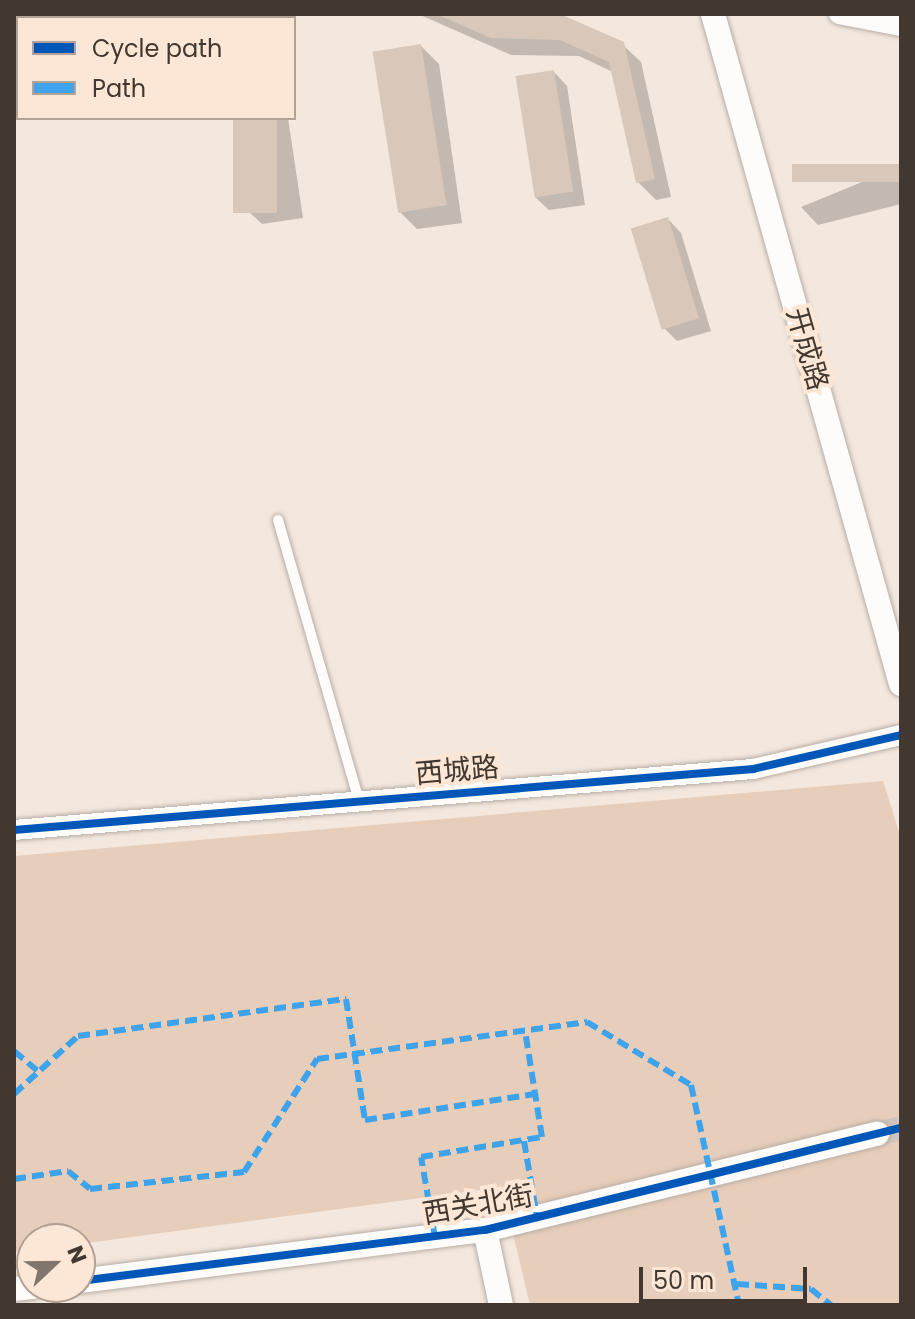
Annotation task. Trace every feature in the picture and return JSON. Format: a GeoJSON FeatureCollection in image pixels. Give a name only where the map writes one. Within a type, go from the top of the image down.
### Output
{"type":"FeatureCollection","features":[{"type":"Feature","properties":{"kind":"street","name":"开成路"},"geometry":{"type":"LineString","coordinates":[[713,14],[901,684]]}},
{"type":"Feature","properties":{"kind":"street"},"geometry":{"type":"LineString","coordinates":[[839,14],[901,26]]}},
{"type":"Feature","properties":{"kind":"street","name":"西城路"},"geometry":{"type":"LineString","coordinates":[[14,830],[753,769],[901,735]]}},
{"type":"Feature","properties":{"kind":"street","name":"西关北街"},"geometry":{"type":"LineString","coordinates":[[96,1279],[485,1230],[877,1134]]}},
{"type":"Feature","properties":{"kind":"street"},"geometry":{"type":"LineString","coordinates":[[485,1230],[501,1305]]}},
{"type":"Feature","properties":{"kind":"lane"},"geometry":{"type":"LineString","coordinates":[[278,520],[359,801]]}},
{"type":"Feature","properties":{"kind":"shaded area"},"geometry":{"type":"Polygon","coordinates":[[[883,781],[901,838],[901,1305],[530,1305],[502,1187],[96,1242],[96,1223],[16,1223],[14,1252],[14,856],[883,781]]]}},
{"type":"Feature","properties":{"kind":"building"},"geometry":{"type":"Polygon","coordinates":[[[436,14],[560,14],[624,42],[655,179],[636,183],[609,62],[560,40],[491,38],[436,14]]]}},
{"type":"Feature","properties":{"kind":"building"},"geometry":{"type":"Polygon","coordinates":[[[421,44],[446,205],[398,213],[373,52],[421,44]]]}},
{"type":"Feature","properties":{"kind":"building"},"geometry":{"type":"Polygon","coordinates":[[[554,70],[573,191],[535,198],[515,76],[554,70]]]}},
{"type":"Feature","properties":{"kind":"building"},"geometry":{"type":"Polygon","coordinates":[[[233,120],[277,120],[277,213],[233,213],[233,120]]]}},
{"type":"Feature","properties":{"kind":"building"},"geometry":{"type":"Polygon","coordinates":[[[792,164],[901,164],[901,182],[792,182],[792,164]]]}},
{"type":"Feature","properties":{"kind":"building"},"geometry":{"type":"Polygon","coordinates":[[[668,217],[699,318],[662,330],[631,228],[668,217]]]}},
{"type":"Feature","properties":{"kind":"tunnel"},"geometry":{"type":"LineString","coordinates":[[877,1134],[901,1128]]}},
{"type":"Feature","properties":{"kind":"marked path"},"geometry":{"type":"LineString","coordinates":[[14,1094],[78,1036],[346,999],[365,1120],[535,1094]]}},
{"type":"Feature","properties":{"kind":"marked path"},"geometry":{"type":"LineString","coordinates":[[14,1179],[68,1171],[90,1189],[244,1172],[317,1059],[587,1022],[691,1085],[739,1305]]}},
{"type":"Feature","properties":{"kind":"marked path"},"geometry":{"type":"LineString","coordinates":[[435,1237],[421,1157],[542,1137],[525,1031]]}},
{"type":"Feature","properties":{"kind":"marked path"},"geometry":{"type":"LineString","coordinates":[[14,1051],[39,1072]]}},
{"type":"Feature","properties":{"kind":"marked path"},"geometry":{"type":"LineString","coordinates":[[524,1141],[537,1217]]}},
{"type":"Feature","properties":{"kind":"marked path"},"geometry":{"type":"LineString","coordinates":[[737,1284],[811,1289],[831,1305]]}},
{"type":"Feature","properties":{"kind":"cycle path"},"geometry":{"type":"LineString","coordinates":[[14,830],[753,769],[901,735]]}},
{"type":"Feature","properties":{"kind":"cycle path"},"geometry":{"type":"LineString","coordinates":[[96,1279],[485,1230],[901,1128]]}}]}
